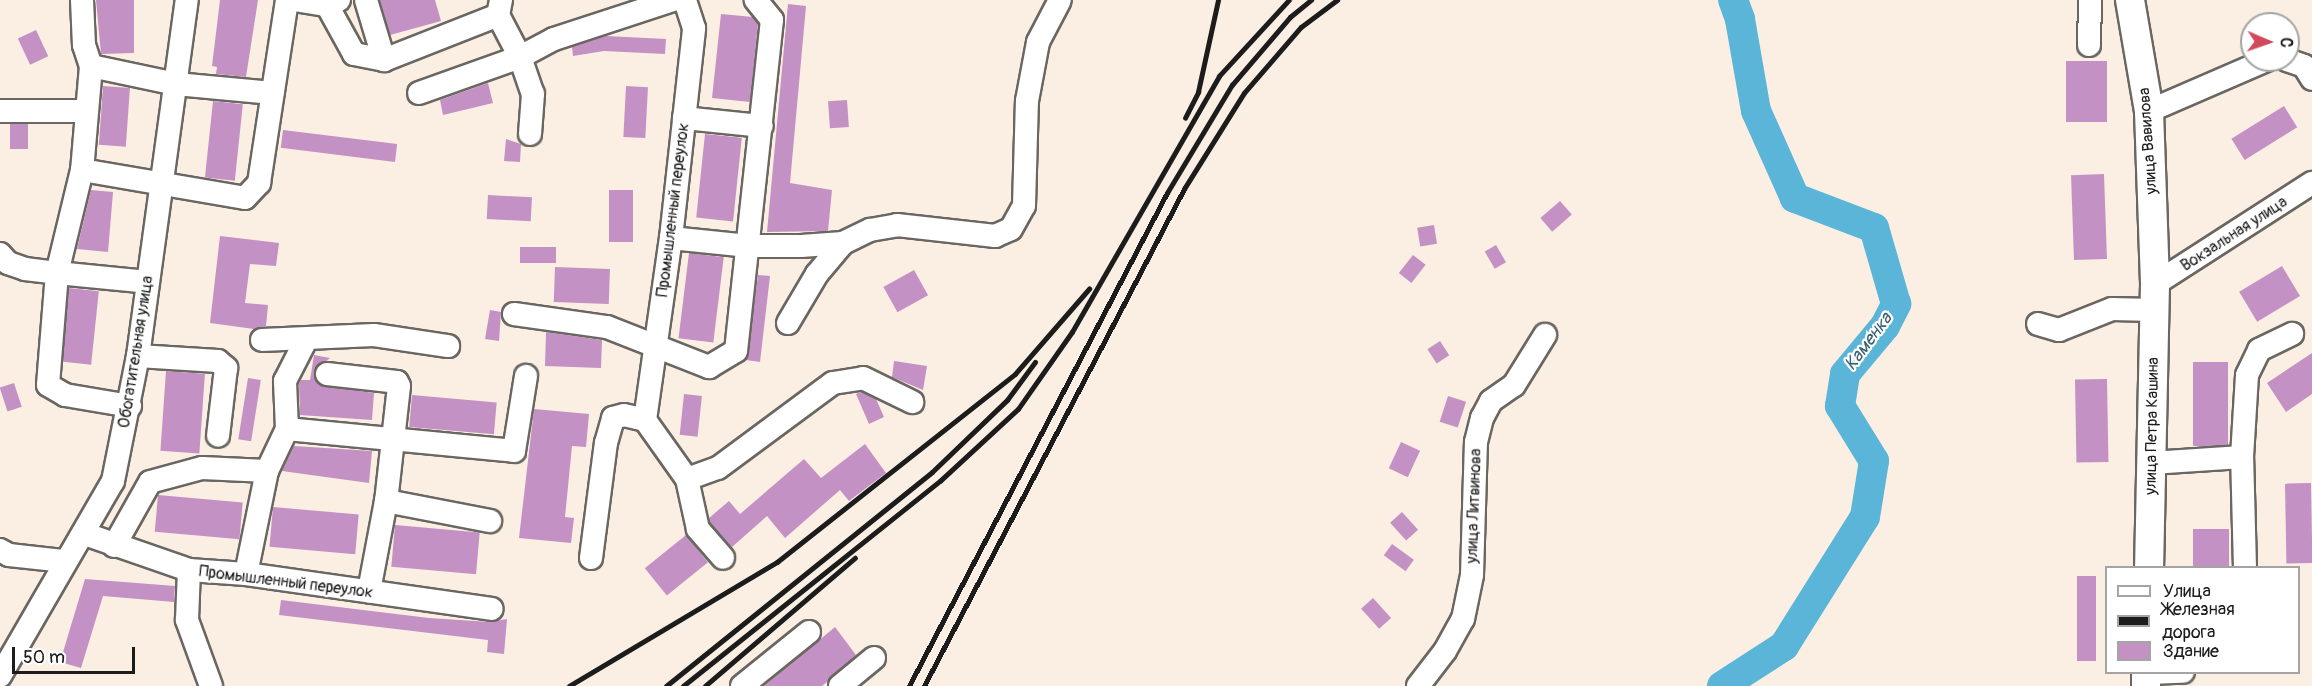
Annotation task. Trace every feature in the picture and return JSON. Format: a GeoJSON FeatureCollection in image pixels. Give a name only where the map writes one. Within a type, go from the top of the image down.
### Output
{"type":"FeatureCollection","features":[{"type":"Feature","properties":{"kind":"main road","name":"улица Вавилова"},"geometry":{"type":"LineString","coordinates":[[2130,0],[2149,111],[2155,297]]}},
{"type":"Feature","properties":{"kind":"main road","name":"улица Петра Кашина"},"geometry":{"type":"LineString","coordinates":[[2149,566],[2155,297]]}},
{"type":"Feature","properties":{"kind":"street"},"geometry":{"type":"LineString","coordinates":[[82,0],[84,45],[91,66],[82,170],[57,273],[48,384],[65,394],[130,406]]}},
{"type":"Feature","properties":{"kind":"street","name":"Обогатительная улица"},"geometry":{"type":"LineString","coordinates":[[1,670],[63,561],[85,534],[113,481],[130,406],[138,356],[187,0]]}},
{"type":"Feature","properties":{"kind":"street"},"geometry":{"type":"LineString","coordinates":[[82,170],[162,186],[245,198],[259,183],[287,0]]}},
{"type":"Feature","properties":{"kind":"street"},"geometry":{"type":"LineString","coordinates":[[294,0],[333,2],[354,54],[384,60],[499,8],[533,94],[530,134]]}},
{"type":"Feature","properties":{"kind":"street"},"geometry":{"type":"LineString","coordinates":[[366,0],[384,60]]}},
{"type":"Feature","properties":{"kind":"street"},"geometry":{"type":"LineString","coordinates":[[419,93],[520,57],[554,39],[673,0]]}},
{"type":"Feature","properties":{"kind":"street","name":"Промышленный переулок"},"geometry":{"type":"LineString","coordinates":[[645,420],[671,238],[694,28],[685,0]]}},
{"type":"Feature","properties":{"kind":"street"},"geometry":{"type":"LineString","coordinates":[[514,314],[607,327],[710,367],[736,351],[772,20],[756,0]]}},
{"type":"Feature","properties":{"kind":"street"},"geometry":{"type":"LineString","coordinates":[[671,238],[749,246],[843,243],[870,230],[897,225],[995,236],[1011,230],[1024,206],[1027,101],[1038,42],[1060,0]]}},
{"type":"Feature","properties":{"kind":"street"},"geometry":{"type":"LineString","coordinates":[[2089,45],[2090,0]]}},
{"type":"Feature","properties":{"kind":"street"},"geometry":{"type":"LineString","coordinates":[[2300,65],[2304,66],[2312,78]]}},
{"type":"Feature","properties":{"kind":"street"},"geometry":{"type":"LineString","coordinates":[[91,66],[176,84],[273,93]]}},
{"type":"Feature","properties":{"kind":"street"},"geometry":{"type":"LineString","coordinates":[[2149,111],[2240,72]]}},
{"type":"Feature","properties":{"kind":"street"},"geometry":{"type":"LineString","coordinates":[[0,111],[86,111]]}},
{"type":"Feature","properties":{"kind":"street"},"geometry":{"type":"LineString","coordinates":[[684,118],[762,126]]}},
{"type":"Feature","properties":{"kind":"street","name":"Вокзальная улица"},"geometry":{"type":"LineString","coordinates":[[2155,297],[2312,183]]}},
{"type":"Feature","properties":{"kind":"street"},"geometry":{"type":"LineString","coordinates":[[788,323],[817,274],[843,243]]}},
{"type":"Feature","properties":{"kind":"street"},"geometry":{"type":"LineString","coordinates":[[0,254],[8,263],[26,269],[148,282]]}},
{"type":"Feature","properties":{"kind":"street"},"geometry":{"type":"LineString","coordinates":[[2038,324],[2059,330],[2112,309],[2155,297]]}},
{"type":"Feature","properties":{"kind":"street"},"geometry":{"type":"LineString","coordinates":[[2246,566],[2242,456],[2247,375],[2259,350],[2292,334]]}},
{"type":"Feature","properties":{"kind":"street"},"geometry":{"type":"LineString","coordinates":[[262,340],[306,340],[374,335],[448,346]]}},
{"type":"Feature","properties":{"kind":"street","name":"улица Литвинова"},"geometry":{"type":"LineString","coordinates":[[1418,686],[1445,651],[1462,619],[1472,575],[1476,442],[1482,418],[1491,401],[1514,386],[1545,335]]}},
{"type":"Feature","properties":{"kind":"street"},"geometry":{"type":"LineString","coordinates":[[246,574],[267,471],[287,429],[285,381],[306,340]]}},
{"type":"Feature","properties":{"kind":"street"},"geometry":{"type":"LineString","coordinates":[[138,356],[218,361],[226,368],[218,436]]}},
{"type":"Feature","properties":{"kind":"street"},"geometry":{"type":"LineString","coordinates":[[327,374],[397,382],[386,501],[369,591]]}},
{"type":"Feature","properties":{"kind":"street"},"geometry":{"type":"LineString","coordinates":[[287,429],[514,451],[526,376]]}},
{"type":"Feature","properties":{"kind":"street"},"geometry":{"type":"LineString","coordinates":[[687,479],[718,468],[833,383],[863,378],[912,402]]}},
{"type":"Feature","properties":{"kind":"street"},"geometry":{"type":"LineString","coordinates":[[591,558],[606,443],[613,418],[624,415],[645,420],[687,479],[698,529],[723,558]]}},
{"type":"Feature","properties":{"kind":"street"},"geometry":{"type":"LineString","coordinates":[[2151,463],[2242,456]]}},
{"type":"Feature","properties":{"kind":"street"},"geometry":{"type":"LineString","coordinates":[[114,546],[150,482],[202,468],[267,471]]}},
{"type":"Feature","properties":{"kind":"street"},"geometry":{"type":"LineString","coordinates":[[386,501],[490,521]]}},
{"type":"Feature","properties":{"kind":"street","name":"Промышленный переулок"},"geometry":{"type":"LineString","coordinates":[[85,534],[114,546],[189,570],[246,574],[492,609]]}},
{"type":"Feature","properties":{"kind":"street"},"geometry":{"type":"LineString","coordinates":[[0,550],[9,555],[63,561]]}},
{"type":"Feature","properties":{"kind":"street"},"geometry":{"type":"LineString","coordinates":[[189,570],[187,620],[211,686]]}},
{"type":"Feature","properties":{"kind":"street"},"geometry":{"type":"LineString","coordinates":[[747,684],[809,632]]}},
{"type":"Feature","properties":{"kind":"street"},"geometry":{"type":"LineString","coordinates":[[840,686],[874,658]]}},
{"type":"Feature","properties":{"kind":"street"},"geometry":{"type":"LineString","coordinates":[[2146,677],[2168,674]]}},
{"type":"Feature","properties":{"kind":"building"},"geometry":{"type":"Polygon","coordinates":[[[96,0],[134,0],[134,53],[101,54],[96,0]]]}},
{"type":"Feature","properties":{"kind":"building"},"geometry":{"type":"Polygon","coordinates":[[[220,0],[258,0],[246,77],[216,74],[217,67],[212,66],[220,0]]]}},
{"type":"Feature","properties":{"kind":"building"},"geometry":{"type":"Polygon","coordinates":[[[380,0],[435,0],[441,21],[390,35],[380,0]]]}},
{"type":"Feature","properties":{"kind":"building"},"geometry":{"type":"Polygon","coordinates":[[[788,4],[806,6],[790,183],[832,190],[828,231],[767,232],[788,4]]]}},
{"type":"Feature","properties":{"kind":"building"},"geometry":{"type":"Polygon","coordinates":[[[721,14],[753,17],[758,24],[750,102],[712,98],[721,14]]]}},
{"type":"Feature","properties":{"kind":"building"},"geometry":{"type":"Polygon","coordinates":[[[36,30],[48,56],[30,65],[18,38],[36,30]]]}},
{"type":"Feature","properties":{"kind":"building"},"geometry":{"type":"Polygon","coordinates":[[[606,36],[666,39],[665,54],[604,51],[573,56],[572,47],[606,36]]]}},
{"type":"Feature","properties":{"kind":"building"},"geometry":{"type":"Polygon","coordinates":[[[2066,61],[2107,61],[2107,122],[2066,122],[2066,61]]]}},
{"type":"Feature","properties":{"kind":"building"},"geometry":{"type":"Polygon","coordinates":[[[488,83],[493,103],[443,115],[440,100],[488,83]]]}},
{"type":"Feature","properties":{"kind":"building"},"geometry":{"type":"Polygon","coordinates":[[[103,86],[130,88],[126,147],[99,145],[103,86]]]}},
{"type":"Feature","properties":{"kind":"building"},"geometry":{"type":"Polygon","coordinates":[[[626,86],[648,87],[645,138],[623,137],[626,86]]]}},
{"type":"Feature","properties":{"kind":"building"},"geometry":{"type":"Polygon","coordinates":[[[847,100],[849,127],[830,128],[828,101],[847,100]]]}},
{"type":"Feature","properties":{"kind":"building"},"geometry":{"type":"Polygon","coordinates":[[[213,101],[243,104],[235,181],[205,178],[213,101]]]}},
{"type":"Feature","properties":{"kind":"building"},"geometry":{"type":"Polygon","coordinates":[[[2284,106],[2297,127],[2245,160],[2231,139],[2284,106]]]}},
{"type":"Feature","properties":{"kind":"building"},"geometry":{"type":"Polygon","coordinates":[[[10,124],[28,124],[28,149],[10,149],[10,124]]]}},
{"type":"Feature","properties":{"kind":"building"},"geometry":{"type":"Polygon","coordinates":[[[283,130],[397,144],[395,162],[281,148],[283,130]]]}},
{"type":"Feature","properties":{"kind":"building"},"geometry":{"type":"Polygon","coordinates":[[[705,134],[742,138],[733,221],[696,218],[705,134]]]}},
{"type":"Feature","properties":{"kind":"building"},"geometry":{"type":"Polygon","coordinates":[[[506,139],[521,144],[520,162],[504,161],[506,139]]]}},
{"type":"Feature","properties":{"kind":"building"},"geometry":{"type":"Polygon","coordinates":[[[2104,174],[2107,259],[2074,260],[2071,175],[2104,174]]]}},
{"type":"Feature","properties":{"kind":"building"},"geometry":{"type":"Polygon","coordinates":[[[91,190],[113,192],[108,252],[77,249],[91,190]]]}},
{"type":"Feature","properties":{"kind":"building"},"geometry":{"type":"Polygon","coordinates":[[[609,190],[633,190],[633,242],[609,242],[609,190]]]}},
{"type":"Feature","properties":{"kind":"building"},"geometry":{"type":"Polygon","coordinates":[[[488,195],[532,197],[531,221],[487,219],[488,195]]]}},
{"type":"Feature","properties":{"kind":"building"},"geometry":{"type":"Polygon","coordinates":[[[1560,201],[1572,215],[1552,232],[1540,218],[1560,201]]]}},
{"type":"Feature","properties":{"kind":"building"},"geometry":{"type":"Polygon","coordinates":[[[1434,225],[1437,244],[1420,246],[1417,228],[1434,225]]]}},
{"type":"Feature","properties":{"kind":"building"},"geometry":{"type":"Polygon","coordinates":[[[220,236],[279,243],[276,266],[250,264],[245,303],[268,305],[266,326],[254,329],[210,323],[220,236]]]}},
{"type":"Feature","properties":{"kind":"building"},"geometry":{"type":"Polygon","coordinates":[[[1496,245],[1506,262],[1495,269],[1485,252],[1496,245]]]}},
{"type":"Feature","properties":{"kind":"building"},"geometry":{"type":"Polygon","coordinates":[[[520,247],[556,247],[556,263],[520,263],[520,247]]]}},
{"type":"Feature","properties":{"kind":"building"},"geometry":{"type":"Polygon","coordinates":[[[689,253],[724,257],[713,343],[679,338],[689,253]]]}},
{"type":"Feature","properties":{"kind":"building"},"geometry":{"type":"Polygon","coordinates":[[[1413,255],[1426,265],[1411,283],[1399,273],[1413,255]]]}},
{"type":"Feature","properties":{"kind":"building"},"geometry":{"type":"Polygon","coordinates":[[[2282,266],[2300,296],[2257,322],[2239,292],[2282,266]]]}},
{"type":"Feature","properties":{"kind":"building"},"geometry":{"type":"Polygon","coordinates":[[[555,267],[610,269],[609,304],[554,302],[555,267]]]}},
{"type":"Feature","properties":{"kind":"building"},"geometry":{"type":"Polygon","coordinates":[[[914,270],[928,295],[897,312],[883,287],[914,270]]]}},
{"type":"Feature","properties":{"kind":"building"},"geometry":{"type":"Polygon","coordinates":[[[758,275],[770,276],[760,362],[746,360],[758,275]]]}},
{"type":"Feature","properties":{"kind":"building"},"geometry":{"type":"Polygon","coordinates":[[[69,288],[99,291],[91,365],[61,362],[69,288]]]}},
{"type":"Feature","properties":{"kind":"building"},"geometry":{"type":"Polygon","coordinates":[[[490,310],[501,312],[499,341],[485,339],[490,310]]]}},
{"type":"Feature","properties":{"kind":"building"},"geometry":{"type":"Polygon","coordinates":[[[546,332],[602,340],[601,368],[545,366],[546,332]]]}},
{"type":"Feature","properties":{"kind":"building"},"geometry":{"type":"Polygon","coordinates":[[[1440,341],[1449,355],[1437,363],[1427,349],[1440,341]]]}},
{"type":"Feature","properties":{"kind":"building"},"geometry":{"type":"Polygon","coordinates":[[[2312,353],[2312,394],[2286,412],[2267,383],[2312,353]]]}},
{"type":"Feature","properties":{"kind":"building"},"geometry":{"type":"Polygon","coordinates":[[[314,355],[330,358],[314,372],[319,385],[374,393],[372,420],[300,415],[299,384],[301,380],[310,380],[314,355]]]}},
{"type":"Feature","properties":{"kind":"building"},"geometry":{"type":"Polygon","coordinates":[[[894,361],[927,366],[923,390],[892,377],[894,361]]]}},
{"type":"Feature","properties":{"kind":"building"},"geometry":{"type":"Polygon","coordinates":[[[2193,362],[2228,362],[2228,446],[2193,446],[2193,362]]]}},
{"type":"Feature","properties":{"kind":"building"},"geometry":{"type":"Polygon","coordinates":[[[166,371],[205,374],[199,454],[160,451],[166,371]]]}},
{"type":"Feature","properties":{"kind":"building"},"geometry":{"type":"Polygon","coordinates":[[[248,378],[261,380],[251,441],[238,439],[248,378]]]}},
{"type":"Feature","properties":{"kind":"building"},"geometry":{"type":"Polygon","coordinates":[[[2107,379],[2108,462],[2076,463],[2075,380],[2107,379]]]}},
{"type":"Feature","properties":{"kind":"building"},"geometry":{"type":"Polygon","coordinates":[[[14,383],[22,407],[7,411],[0,388],[14,383]]]}},
{"type":"Feature","properties":{"kind":"building"},"geometry":{"type":"Polygon","coordinates":[[[861,392],[876,399],[884,417],[869,424],[856,394],[861,392]]]}},
{"type":"Feature","properties":{"kind":"building"},"geometry":{"type":"Polygon","coordinates":[[[684,394],[702,396],[698,437],[680,435],[684,394]]]}},
{"type":"Feature","properties":{"kind":"building"},"geometry":{"type":"Polygon","coordinates":[[[412,395],[497,402],[494,434],[409,427],[412,395]]]}},
{"type":"Feature","properties":{"kind":"building"},"geometry":{"type":"Polygon","coordinates":[[[1448,396],[1466,402],[1458,428],[1440,422],[1448,396]]]}},
{"type":"Feature","properties":{"kind":"building"},"geometry":{"type":"Polygon","coordinates":[[[534,409],[589,414],[586,447],[572,446],[565,517],[574,518],[571,543],[519,538],[534,409]]]}},
{"type":"Feature","properties":{"kind":"building"},"geometry":{"type":"Polygon","coordinates":[[[1401,442],[1420,451],[1408,477],[1389,468],[1401,442]]]}},
{"type":"Feature","properties":{"kind":"building"},"geometry":{"type":"Polygon","coordinates":[[[865,444],[886,473],[849,501],[840,490],[785,538],[767,516],[732,547],[710,523],[709,518],[729,501],[740,514],[804,459],[821,478],[865,444]]]}},
{"type":"Feature","properties":{"kind":"building"},"geometry":{"type":"Polygon","coordinates":[[[294,446],[372,451],[369,483],[282,471],[294,446]]]}},
{"type":"Feature","properties":{"kind":"building"},"geometry":{"type":"Polygon","coordinates":[[[2285,483],[2311,483],[2312,563],[2286,563],[2285,483]]]}},
{"type":"Feature","properties":{"kind":"building"},"geometry":{"type":"Polygon","coordinates":[[[158,495],[243,502],[239,539],[155,532],[158,495]]]}},
{"type":"Feature","properties":{"kind":"building"},"geometry":{"type":"Polygon","coordinates":[[[273,507],[359,514],[355,554],[270,547],[273,507]]]}},
{"type":"Feature","properties":{"kind":"building"},"geometry":{"type":"Polygon","coordinates":[[[1402,512],[1418,530],[1406,541],[1390,523],[1402,512]]]}},
{"type":"Feature","properties":{"kind":"building"},"geometry":{"type":"Polygon","coordinates":[[[395,525],[480,532],[476,574],[391,567],[395,525]]]}},
{"type":"Feature","properties":{"kind":"building"},"geometry":{"type":"Polygon","coordinates":[[[2193,529],[2229,529],[2229,566],[2193,566],[2193,529]]]}},
{"type":"Feature","properties":{"kind":"building"},"geometry":{"type":"Polygon","coordinates":[[[686,535],[708,562],[667,596],[645,568],[686,535]]]}},
{"type":"Feature","properties":{"kind":"building"},"geometry":{"type":"Polygon","coordinates":[[[1392,544],[1414,560],[1406,571],[1384,555],[1392,544]]]}},
{"type":"Feature","properties":{"kind":"building"},"geometry":{"type":"Polygon","coordinates":[[[2077,576],[2096,576],[2096,661],[2077,661],[2077,576]]]}},
{"type":"Feature","properties":{"kind":"building"},"geometry":{"type":"Polygon","coordinates":[[[85,579],[175,586],[174,602],[103,596],[81,668],[60,662],[85,579]]]}},
{"type":"Feature","properties":{"kind":"building"},"geometry":{"type":"Polygon","coordinates":[[[1373,598],[1391,618],[1379,629],[1361,609],[1373,598]]]}},
{"type":"Feature","properties":{"kind":"building"},"geometry":{"type":"Polygon","coordinates":[[[281,600],[429,618],[490,622],[507,619],[504,654],[487,652],[488,640],[279,615],[281,600]]]}},
{"type":"Feature","properties":{"kind":"building"},"geometry":{"type":"Polygon","coordinates":[[[835,627],[856,655],[827,682],[822,686],[764,686],[835,627]]]}},
{"type":"Feature","properties":{"kind":"waterway","name":"Каменка"},"geometry":{"type":"LineString","coordinates":[[1722,686],[1784,646],[1865,517],[1874,461],[1840,406],[1845,374],[1885,326],[1896,304],[1874,228],[1795,198],[1756,111],[1740,19],[1733,0]]}},
{"type":"Feature","properties":{"kind":"railway"},"geometry":{"type":"LineString","coordinates":[[1185,118],[1198,92],[1218,0]]}},
{"type":"Feature","properties":{"kind":"railway"},"geometry":{"type":"LineString","coordinates":[[683,686],[940,481],[1018,409],[1072,332],[1219,76],[1289,0]]}},
{"type":"Feature","properties":{"kind":"railway"},"geometry":{"type":"LineString","coordinates":[[909,686],[1167,193],[1232,85],[1290,17],[1311,0]]}},
{"type":"Feature","properties":{"kind":"railway"},"geometry":{"type":"LineString","coordinates":[[924,686],[1184,189],[1244,93],[1301,27],[1337,0]]}},
{"type":"Feature","properties":{"kind":"railway"},"geometry":{"type":"LineString","coordinates":[[569,686],[777,562],[1015,374],[1089,289]]}},
{"type":"Feature","properties":{"kind":"railway"},"geometry":{"type":"LineString","coordinates":[[666,686],[932,472],[1007,400],[1035,362]]}},
{"type":"Feature","properties":{"kind":"railway"},"geometry":{"type":"LineString","coordinates":[[705,686],[855,558]]}}]}
